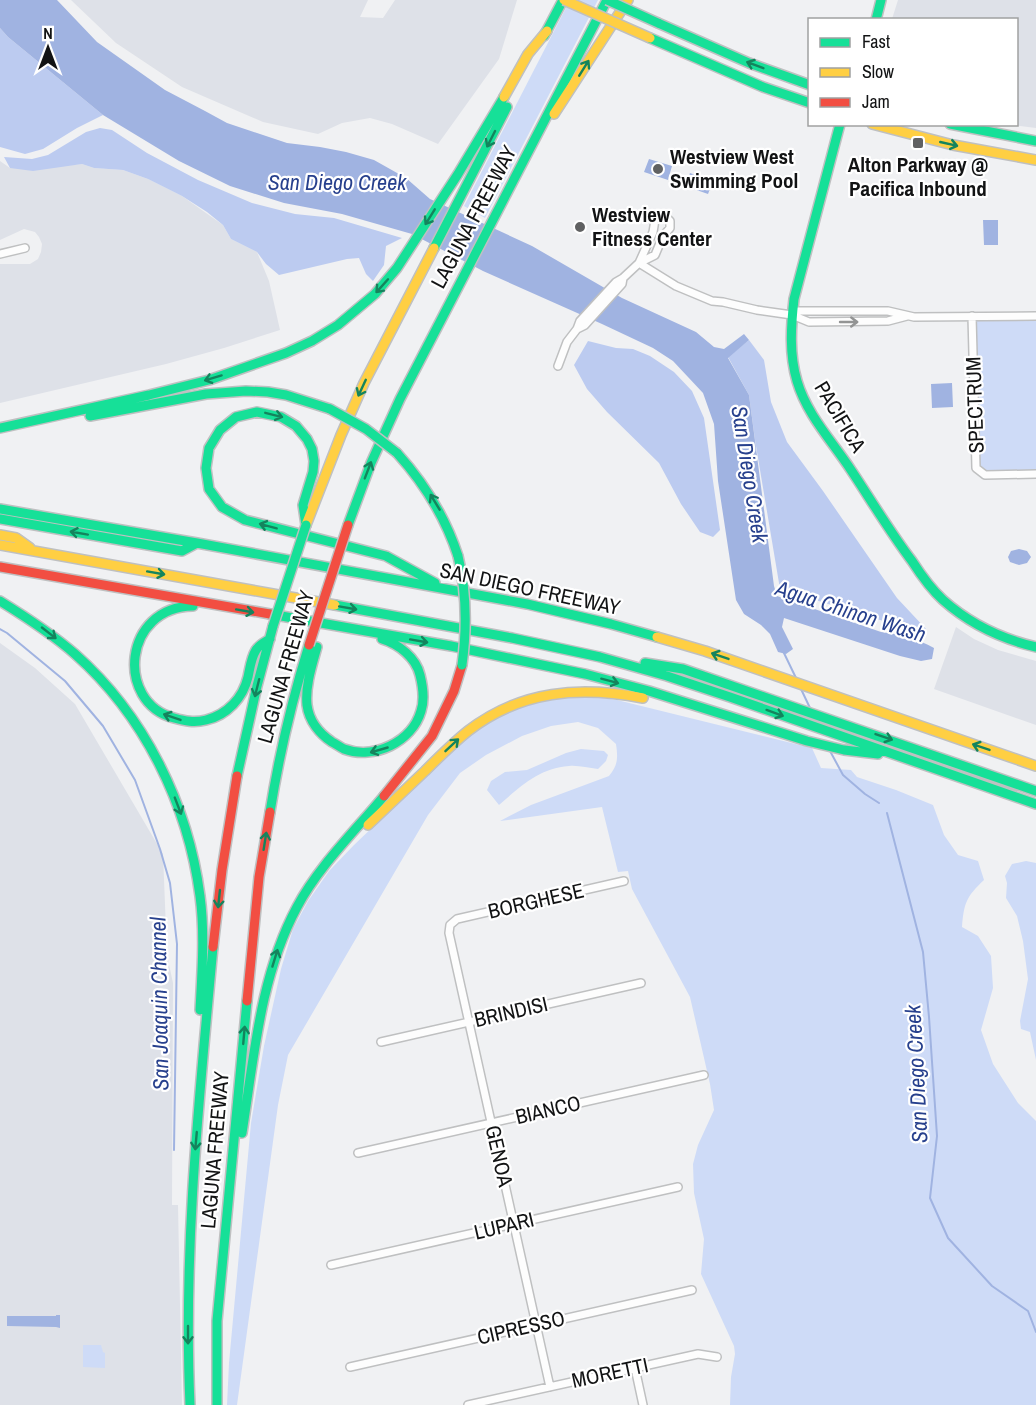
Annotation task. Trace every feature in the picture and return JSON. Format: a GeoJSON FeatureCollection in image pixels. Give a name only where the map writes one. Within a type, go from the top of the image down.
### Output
{"type":"FeatureCollection","features":[{"type":"Feature","properties":{"kind":"main road","name":"LAGUNA FREEWAY"},"geometry":{"type":"LineString","coordinates":[[190,1405],[189,1233],[192,1180],[222,870],[245,738],[270,639],[307,519],[364,383],[564,0]]}},
{"type":"Feature","properties":{"kind":"main road"},"geometry":{"type":"LineString","coordinates":[[564,0],[764,87],[808,103]]}},
{"type":"Feature","properties":{"kind":"main road","name":"LAGUNA FREEWAY"},"geometry":{"type":"LineString","coordinates":[[217,1405],[217,1321],[259,877],[273,791],[294,693],[329,598],[326,588],[370,463],[422,354],[607,0]]}},
{"type":"Feature","properties":{"kind":"main road"},"geometry":{"type":"LineString","coordinates":[[607,0],[749,63],[808,84]]}},
{"type":"Feature","properties":{"kind":"main road"},"geometry":{"type":"LineString","coordinates":[[538,133],[559,108],[628,0]]}},
{"type":"Feature","properties":{"kind":"main road"},"geometry":{"type":"LineString","coordinates":[[876,18],[881,0]]}},
{"type":"Feature","properties":{"kind":"main road"},"geometry":{"type":"LineString","coordinates":[[0,428],[184,387],[293,350],[325,334],[363,305],[386,282],[416,240],[494,115],[528,54],[547,31]]}},
{"type":"Feature","properties":{"kind":"main road","name":"PACIFICA"},"geometry":{"type":"LineString","coordinates":[[839,126],[792,315],[791,349],[801,394],[818,426],[850,469],[920,574],[944,601],[990,633],[1036,647]]}},
{"type":"Feature","properties":{"kind":"main road"},"geometry":{"type":"LineString","coordinates":[[880,126],[975,150],[1036,160]]}},
{"type":"Feature","properties":{"kind":"main road"},"geometry":{"type":"LineString","coordinates":[[960,126],[1036,141]]}},
{"type":"Feature","properties":{"kind":"main road"},"geometry":{"type":"LineString","coordinates":[[0,432],[223,392],[270,392],[300,398],[330,409],[366,429],[397,453],[435,501],[448,526],[458,556],[464,581],[467,617],[465,644],[462,665],[446,710],[427,742],[305,891],[279,945],[261,1015],[242,1135],[235,1220],[225,1240]]}},
{"type":"Feature","properties":{"kind":"main road"},"geometry":{"type":"LineString","coordinates":[[307,519],[303,507],[315,465],[311,448],[299,429],[277,415],[259,412],[242,415],[221,428],[215,435],[206,456],[206,473],[214,497],[229,512],[246,520],[386,556],[447,589]]}},
{"type":"Feature","properties":{"kind":"main road","name":"SAN DIEGO FREEWAY"},"geometry":{"type":"LineString","coordinates":[[0,509],[527,604],[611,624],[705,651],[1036,766]]}},
{"type":"Feature","properties":{"kind":"main road"},"geometry":{"type":"LineString","coordinates":[[0,519],[182,551],[197,543]]}},
{"type":"Feature","properties":{"kind":"main road"},"geometry":{"type":"LineString","coordinates":[[0,535],[15,538],[36,552]]}},
{"type":"Feature","properties":{"kind":"main road"},"geometry":{"type":"LineString","coordinates":[[0,545],[512,638],[600,657],[683,669],[1036,791]]}},
{"type":"Feature","properties":{"kind":"main road"},"geometry":{"type":"LineString","coordinates":[[0,567],[541,664],[649,691],[807,741],[844,750],[903,758]]}},
{"type":"Feature","properties":{"kind":"main road"},"geometry":{"type":"LineString","coordinates":[[0,601],[45,629],[98,677],[140,730],[172,791],[188,836],[200,894],[203,948],[199,1041],[201,1082]]}},
{"type":"Feature","properties":{"kind":"main road"},"geometry":{"type":"LineString","coordinates":[[209,604],[179,607],[164,613],[149,624],[140,637],[134,662],[138,686],[147,701],[159,712],[180,721],[197,722],[214,718],[227,710],[237,701],[246,685],[256,649],[270,639]]}},
{"type":"Feature","properties":{"kind":"main road"},"geometry":{"type":"LineString","coordinates":[[299,620],[318,627],[388,640],[407,654],[418,669],[423,687],[423,703],[419,718],[404,738],[391,746],[368,753],[353,752],[339,747],[321,734],[312,721],[307,702],[313,646]]}},
{"type":"Feature","properties":{"kind":"main road"},"geometry":{"type":"LineString","coordinates":[[600,657],[686,682],[1036,804]]}},
{"type":"Feature","properties":{"kind":"main road"},"geometry":{"type":"LineString","coordinates":[[324,867],[457,739],[486,718],[519,702],[566,691],[597,690],[628,694],[713,712]]}},
{"type":"Feature","properties":{"kind":"street"},"geometry":{"type":"LineString","coordinates":[[558,366],[567,342],[577,329],[620,281],[639,263],[655,255],[663,236],[670,228],[670,221],[667,218],[661,216],[655,220],[639,263]]}},
{"type":"Feature","properties":{"kind":"street"},"geometry":{"type":"LineString","coordinates":[[0,254],[25,248]]}},
{"type":"Feature","properties":{"kind":"street"},"geometry":{"type":"LineString","coordinates":[[639,263],[675,286],[712,301],[792,315],[809,322],[888,321],[908,316],[1036,316]]}},
{"type":"Feature","properties":{"kind":"street","name":"SPECTRUM"},"geometry":{"type":"LineString","coordinates":[[972,316],[976,468],[985,475],[1036,474]]}},
{"type":"Feature","properties":{"kind":"street","name":"BORGHESE"},"geometry":{"type":"LineString","coordinates":[[450,925],[457,919],[624,881]]}},
{"type":"Feature","properties":{"kind":"street","name":"GENOA"},"geometry":{"type":"LineString","coordinates":[[450,925],[449,933],[550,1387]]}},
{"type":"Feature","properties":{"kind":"street","name":"BRINDISI"},"geometry":{"type":"LineString","coordinates":[[381,1042],[641,983]]}},
{"type":"Feature","properties":{"kind":"street","name":"BIANCO"},"geometry":{"type":"LineString","coordinates":[[358,1153],[704,1075]]}},
{"type":"Feature","properties":{"kind":"street","name":"LUPARI"},"geometry":{"type":"LineString","coordinates":[[331,1265],[678,1187]]}},
{"type":"Feature","properties":{"kind":"street","name":"CIPRESSO"},"geometry":{"type":"LineString","coordinates":[[350,1367],[692,1290]]}},
{"type":"Feature","properties":{"kind":"street","name":"MORETTI"},"geometry":{"type":"LineString","coordinates":[[468,1405],[502,1401],[550,1387],[698,1354],[717,1357]]}},
{"type":"Feature","properties":{"kind":"street"},"geometry":{"type":"LineString","coordinates":[[635,1368],[643,1405]]}},
{"type":"Feature","properties":{"kind":"shaded area"},"geometry":{"type":"Polygon","coordinates":[[[71,0],[368,0],[360,17],[383,18],[395,0],[517,0],[499,59],[438,144],[392,124],[370,118],[342,123],[318,134],[263,122],[182,87],[116,43],[71,0]]]}},
{"type":"Feature","properties":{"kind":"shaded area"},"geometry":{"type":"Polygon","coordinates":[[[570,0],[598,0],[485,218],[464,206],[570,0]]]}},
{"type":"Feature","properties":{"kind":"shaded area"},"geometry":{"type":"Polygon","coordinates":[[[898,0],[1036,0],[1036,128],[1018,126],[1018,18],[892,18],[898,0]]]}},
{"type":"Feature","properties":{"kind":"shaded area"},"geometry":{"type":"Polygon","coordinates":[[[0,28],[103,115],[43,149],[25,154],[0,147],[0,28]]]}},
{"type":"Feature","properties":{"kind":"shaded area"},"geometry":{"type":"Polygon","coordinates":[[[100,128],[112,130],[147,153],[198,180],[252,203],[295,214],[334,218],[402,238],[386,246],[384,265],[373,281],[366,274],[359,258],[279,275],[257,252],[231,239],[223,225],[207,212],[148,179],[123,170],[94,168],[82,164],[33,171],[10,168],[4,157],[32,159],[48,155],[86,132],[100,128]]]}},
{"type":"Feature","properties":{"kind":"shaded area"},"geometry":{"type":"Polygon","coordinates":[[[0,161],[10,168],[82,164],[94,168],[123,170],[148,179],[182,196],[223,225],[231,239],[257,252],[269,281],[280,330],[166,364],[0,403],[0,264],[30,264],[38,259],[42,244],[35,232],[24,229],[0,240],[0,161]]]}},
{"type":"Feature","properties":{"kind":"shaded area"},"geometry":{"type":"Polygon","coordinates":[[[972,316],[1036,316],[1036,474],[985,475],[976,468],[972,316]]]}},
{"type":"Feature","properties":{"kind":"shaded area"},"geometry":{"type":"Polygon","coordinates":[[[749,340],[764,360],[771,402],[787,442],[897,598],[926,629],[922,633],[780,589],[749,395],[728,357],[749,340]]]}},
{"type":"Feature","properties":{"kind":"shaded area"},"geometry":{"type":"Polygon","coordinates":[[[588,341],[616,348],[633,349],[650,356],[674,372],[692,391],[704,418],[720,530],[713,537],[700,532],[681,504],[659,463],[587,389],[574,365],[588,341]]]}},
{"type":"Feature","properties":{"kind":"shaded area"},"geometry":{"type":"Polygon","coordinates":[[[956,627],[974,639],[998,650],[1036,661],[1036,725],[934,689],[956,627]]]}},
{"type":"Feature","properties":{"kind":"shaded area"},"geometry":{"type":"Polygon","coordinates":[[[0,643],[35,668],[75,704],[163,854],[167,955],[173,983],[172,1205],[178,1205],[182,1405],[0,1405],[0,643]]]}},
{"type":"Feature","properties":{"kind":"shaded area"},"geometry":{"type":"Polygon","coordinates":[[[588,696],[617,700],[812,748],[821,768],[851,770],[857,777],[933,805],[944,835],[958,855],[978,861],[984,880],[967,901],[962,927],[978,936],[991,956],[993,988],[981,1030],[993,1064],[1018,1103],[1036,1121],[1036,1405],[730,1405],[734,1346],[701,1274],[704,1239],[694,1193],[693,1164],[698,1145],[714,1110],[690,997],[632,889],[628,871],[618,872],[602,807],[500,821],[531,805],[609,776],[617,761],[616,744],[598,728],[578,722],[551,726],[522,736],[486,755],[460,773],[428,815],[288,1055],[278,1105],[237,1405],[227,1405],[251,1123],[264,1046],[281,969],[293,929],[308,901],[329,871],[466,738],[496,719],[528,704],[550,699],[588,696]]]}},
{"type":"Feature","properties":{"kind":"shaded area"},"geometry":{"type":"Polygon","coordinates":[[[581,749],[604,751],[608,755],[606,761],[598,769],[572,766],[548,770],[539,774],[499,805],[487,790],[491,781],[505,772],[527,770],[581,749]]]}},
{"type":"Feature","properties":{"kind":"shaded area"},"geometry":{"type":"Polygon","coordinates":[[[1026,861],[1036,863],[1036,1060],[1030,1032],[1021,1029],[1020,1021],[1028,979],[1017,916],[1006,898],[1005,876],[1012,864],[1026,861]]]}},
{"type":"Feature","properties":{"kind":"shaded area"},"geometry":{"type":"Polygon","coordinates":[[[83,1345],[101,1345],[105,1353],[105,1368],[83,1367],[83,1345]]]}},
{"type":"Feature","properties":{"kind":"water","name":"San Diego Creek"},"geometry":{"type":"Polygon","coordinates":[[[0,0],[57,0],[97,42],[165,90],[227,123],[287,143],[346,152],[374,160],[406,178],[430,199],[532,246],[622,298],[696,332],[714,347],[724,349],[744,334],[749,340],[728,358],[749,395],[777,596],[881,632],[921,642],[934,648],[932,659],[921,661],[900,656],[784,618],[782,627],[793,649],[786,654],[778,652],[770,634],[744,614],[736,600],[718,481],[714,424],[703,393],[673,361],[653,348],[483,271],[412,234],[342,214],[284,203],[230,186],[179,161],[103,115],[8,37],[0,28],[0,0]]]}},
{"type":"Feature","properties":{"kind":"water","name":"Westview West Swimming Pool"},"geometry":{"type":"Polygon","coordinates":[[[649,159],[672,166],[668,180],[644,172],[649,159]]]}},
{"type":"Feature","properties":{"kind":"water"},"geometry":{"type":"Polygon","coordinates":[[[690,173],[713,181],[708,194],[685,186],[690,173]]]}},
{"type":"Feature","properties":{"kind":"water"},"geometry":{"type":"Polygon","coordinates":[[[983,220],[998,220],[998,245],[984,245],[983,220]]]}},
{"type":"Feature","properties":{"kind":"water"},"geometry":{"type":"Polygon","coordinates":[[[952,383],[953,407],[932,408],[931,384],[952,383]]]}},
{"type":"Feature","properties":{"kind":"water"},"geometry":{"type":"Polygon","coordinates":[[[1019,549],[1027,551],[1031,557],[1027,563],[1019,565],[1010,562],[1008,557],[1011,551],[1019,549]]]}},
{"type":"Feature","properties":{"kind":"water"},"geometry":{"type":"Polygon","coordinates":[[[60,1315],[60,1328],[7,1326],[7,1316],[60,1315]]]}},
{"type":"Feature","properties":{"kind":"waterway","name":"San Joaquin Channel"},"geometry":{"type":"LineString","coordinates":[[0,629],[65,681],[103,726],[135,780],[160,849],[170,883],[177,944],[174,1150]]}},
{"type":"Feature","properties":{"kind":"waterway","name":"San Diego Creek"},"geometry":{"type":"LineString","coordinates":[[783,651],[796,678]]}},
{"type":"Feature","properties":{"kind":"waterway","name":"San Diego Creek"},"geometry":{"type":"LineString","coordinates":[[801,689],[810,708]]}},
{"type":"Feature","properties":{"kind":"waterway","name":"San Diego Creek"},"geometry":{"type":"LineString","coordinates":[[830,751],[843,775],[879,803]]}},
{"type":"Feature","properties":{"kind":"waterway","name":"San Diego Creek"},"geometry":{"type":"LineString","coordinates":[[887,813],[923,952],[937,1136],[930,1198],[948,1238],[992,1286],[1028,1311],[1036,1332]]}},
{"type":"Feature","properties":{"kind":"traffic: fast"},"geometry":{"type":"LineString","coordinates":[[544,36],[563,0]]}},
{"type":"Feature","properties":{"kind":"traffic: fast"},"geometry":{"type":"LineString","coordinates":[[348,525],[371,463],[400,399],[607,0]]}},
{"type":"Feature","properties":{"kind":"traffic: fast"},"geometry":{"type":"LineString","coordinates":[[607,0],[658,23]]}},
{"type":"Feature","properties":{"kind":"traffic: fast"},"geometry":{"type":"LineString","coordinates":[[876,18],[881,0]]}},
{"type":"Feature","properties":{"kind":"traffic: fast"},"geometry":{"type":"LineString","coordinates":[[658,23],[749,63],[808,84]]}},
{"type":"Feature","properties":{"kind":"traffic: fast"},"geometry":{"type":"LineString","coordinates":[[650,38],[763,87],[808,102]]}},
{"type":"Feature","properties":{"kind":"traffic: fast"},"geometry":{"type":"LineString","coordinates":[[0,428],[209,380],[286,353],[338,325],[375,294],[397,268],[458,174],[504,97]]}},
{"type":"Feature","properties":{"kind":"traffic: fast"},"geometry":{"type":"LineString","coordinates":[[434,248],[507,107]]}},
{"type":"Feature","properties":{"kind":"traffic: fast"},"geometry":{"type":"LineString","coordinates":[[839,126],[794,299],[792,350],[794,371],[801,393],[896,539],[934,591],[953,609],[975,623],[1011,640],[1036,647]]}},
{"type":"Feature","properties":{"kind":"traffic: fast"},"geometry":{"type":"LineString","coordinates":[[960,126],[1036,141]]}},
{"type":"Feature","properties":{"kind":"traffic: fast"},"geometry":{"type":"LineString","coordinates":[[90,416],[206,394],[246,391],[286,395],[330,409]]}},
{"type":"Feature","properties":{"kind":"traffic: fast"},"geometry":{"type":"LineString","coordinates":[[330,409],[366,429],[397,453]]}},
{"type":"Feature","properties":{"kind":"traffic: fast"},"geometry":{"type":"LineString","coordinates":[[306,525],[303,505],[314,461],[307,439],[296,426],[281,417],[257,412],[236,417],[220,430],[209,448],[206,468],[209,489],[222,507],[245,520],[386,556],[435,583]]}},
{"type":"Feature","properties":{"kind":"traffic: fast"},"geometry":{"type":"LineString","coordinates":[[397,453],[433,501],[447,527],[458,556]]}},
{"type":"Feature","properties":{"kind":"traffic: fast"},"geometry":{"type":"LineString","coordinates":[[0,509],[527,604],[657,637]]}},
{"type":"Feature","properties":{"kind":"traffic: fast"},"geometry":{"type":"LineString","coordinates":[[0,519],[182,551],[197,543]]}},
{"type":"Feature","properties":{"kind":"traffic: fast"},"geometry":{"type":"LineString","coordinates":[[273,626],[306,525]]}},
{"type":"Feature","properties":{"kind":"traffic: fast"},"geometry":{"type":"LineString","coordinates":[[458,556],[465,611],[462,665]]}},
{"type":"Feature","properties":{"kind":"traffic: fast"},"geometry":{"type":"LineString","coordinates":[[0,601],[57,639],[100,678],[142,733],[159,763],[185,828],[200,896],[203,938],[200,1010]]}},
{"type":"Feature","properties":{"kind":"traffic: fast"},"geometry":{"type":"LineString","coordinates":[[335,605],[512,638],[600,657],[667,676],[1036,804]]}},
{"type":"Feature","properties":{"kind":"traffic: fast"},"geometry":{"type":"LineString","coordinates":[[193,606],[170,610],[152,622],[141,638],[135,656],[136,676],[142,694],[155,709],[174,718],[202,721],[214,718],[227,710],[238,699],[246,685],[256,650],[270,639]]}},
{"type":"Feature","properties":{"kind":"traffic: fast"},"geometry":{"type":"LineString","coordinates":[[270,614],[451,646],[585,674],[649,691],[807,741],[844,750],[878,754]]}},
{"type":"Feature","properties":{"kind":"traffic: fast"},"geometry":{"type":"LineString","coordinates":[[237,776],[273,626]]}},
{"type":"Feature","properties":{"kind":"traffic: fast"},"geometry":{"type":"LineString","coordinates":[[317,647],[307,690],[310,716],[319,731],[332,742],[344,749],[367,752],[379,750],[401,740],[416,722],[423,702],[421,680],[415,663],[395,644],[382,639]]}},
{"type":"Feature","properties":{"kind":"traffic: fast"},"geometry":{"type":"LineString","coordinates":[[270,812],[286,728],[309,645]]}},
{"type":"Feature","properties":{"kind":"traffic: fast"},"geometry":{"type":"LineString","coordinates":[[645,663],[683,669],[1036,791]]}},
{"type":"Feature","properties":{"kind":"traffic: fast"},"geometry":{"type":"LineString","coordinates":[[242,1133],[260,1017],[274,961],[285,933],[297,907],[315,878],[384,796]]}},
{"type":"Feature","properties":{"kind":"traffic: fast"},"geometry":{"type":"LineString","coordinates":[[190,1405],[188,1348],[191,1233],[198,1118],[213,947]]}},
{"type":"Feature","properties":{"kind":"traffic: fast"},"geometry":{"type":"LineString","coordinates":[[217,1405],[217,1321],[247,1001]]}},
{"type":"Feature","properties":{"kind":"traffic: slow"},"geometry":{"type":"LineString","coordinates":[[564,0],[650,38]]}},
{"type":"Feature","properties":{"kind":"traffic: slow"},"geometry":{"type":"LineString","coordinates":[[554,114],[628,0]]}},
{"type":"Feature","properties":{"kind":"traffic: slow"},"geometry":{"type":"LineString","coordinates":[[504,97],[528,54],[547,31]]}},
{"type":"Feature","properties":{"kind":"traffic: slow"},"geometry":{"type":"LineString","coordinates":[[880,126],[953,145],[1036,160]]}},
{"type":"Feature","properties":{"kind":"traffic: slow"},"geometry":{"type":"LineString","coordinates":[[306,525],[364,383],[434,248]]}},
{"type":"Feature","properties":{"kind":"traffic: slow"},"geometry":{"type":"LineString","coordinates":[[0,535],[16,538],[30,548]]}},
{"type":"Feature","properties":{"kind":"traffic: slow"},"geometry":{"type":"LineString","coordinates":[[0,545],[335,605]]}},
{"type":"Feature","properties":{"kind":"traffic: slow"},"geometry":{"type":"LineString","coordinates":[[657,637],[705,651],[1036,766]]}},
{"type":"Feature","properties":{"kind":"traffic: slow"},"geometry":{"type":"LineString","coordinates":[[368,825],[462,736],[488,717],[509,707],[530,699],[574,692],[597,692],[643,698]]}},
{"type":"Feature","properties":{"kind":"traffic: jam"},"geometry":{"type":"LineString","coordinates":[[309,645],[348,525]]}},
{"type":"Feature","properties":{"kind":"traffic: jam"},"geometry":{"type":"LineString","coordinates":[[0,567],[270,614]]}},
{"type":"Feature","properties":{"kind":"traffic: jam"},"geometry":{"type":"LineString","coordinates":[[384,796],[432,736],[454,691],[462,665]]}},
{"type":"Feature","properties":{"kind":"traffic: jam"},"geometry":{"type":"LineString","coordinates":[[213,947],[237,776]]}},
{"type":"Feature","properties":{"kind":"traffic: jam"},"geometry":{"type":"LineString","coordinates":[[247,1001],[259,877],[270,812]]}},
{"type":"Feature","properties":{"kind":"place","name":"Alton Parkway @ Pacifica Inbound"},"geometry":{"type":"Point","coordinates":[918,143]}},
{"type":"Feature","properties":{"kind":"place","name":"Westview West Swimming Pool"},"geometry":{"type":"Point","coordinates":[658,169]}},
{"type":"Feature","properties":{"kind":"place","name":"Westview Fitness Center"},"geometry":{"type":"Point","coordinates":[580,227]}},
{"type":"Feature","properties":{"kind":"water label","name":"Agua Chinon Wash"},"geometry":{"type":"Point","coordinates":[851,611]}}]}
